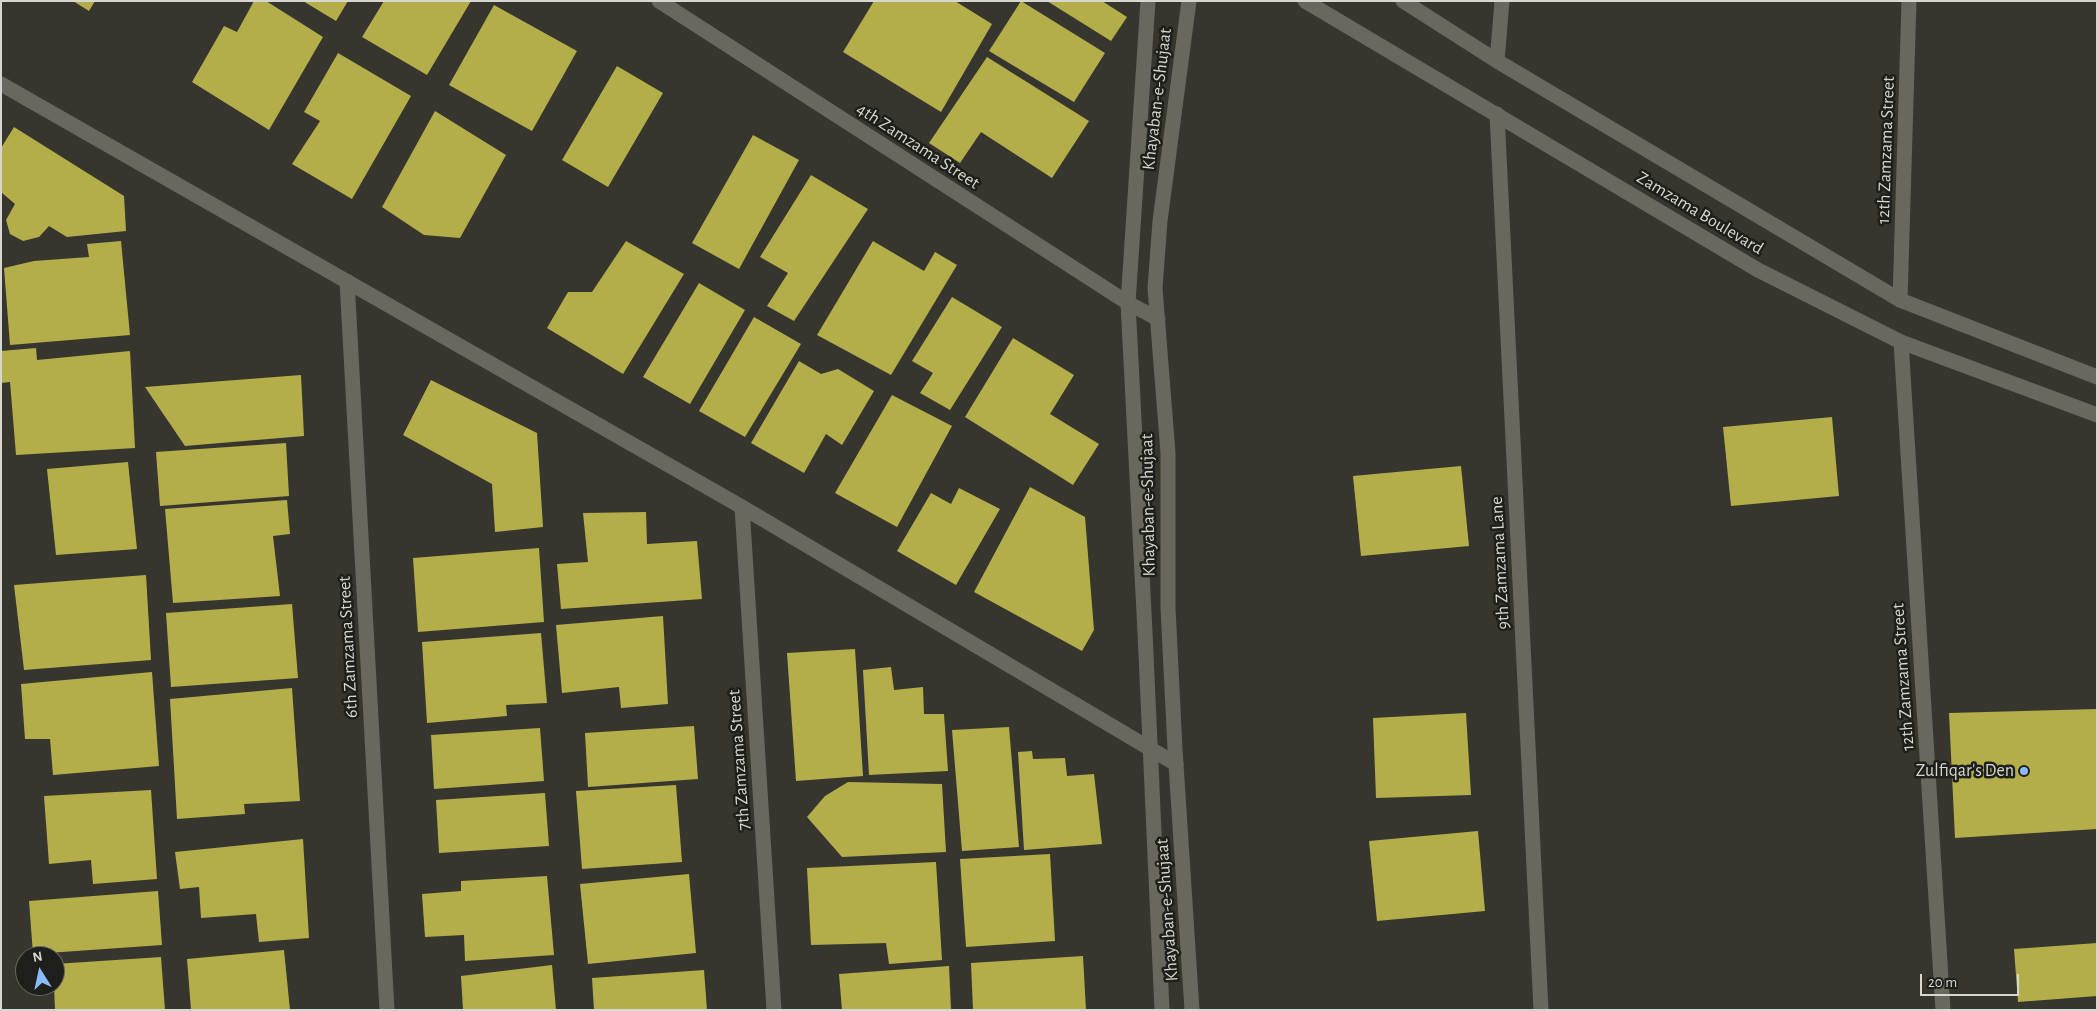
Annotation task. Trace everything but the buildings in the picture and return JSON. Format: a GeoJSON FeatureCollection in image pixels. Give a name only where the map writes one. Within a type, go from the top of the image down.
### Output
{"type":"FeatureCollection","features":[{"type":"Feature","properties":{"kind":"street","name":"4th Zamzama Street"},"geometry":{"type":"LineString","coordinates":[[659,1],[1128,303],[1158,319]]}},
{"type":"Feature","properties":{"kind":"street","name":"Khayaban-e-Shujaat"},"geometry":{"type":"LineString","coordinates":[[1148,1],[1128,303],[1162,1010]]}},
{"type":"Feature","properties":{"kind":"street","name":"Khayaban-e-Shujaat"},"geometry":{"type":"LineString","coordinates":[[1189,1],[1160,221],[1155,288],[1168,453],[1168,608],[1192,1010]]}},
{"type":"Feature","properties":{"kind":"street","name":"Zamzama Boulevard"},"geometry":{"type":"LineString","coordinates":[[1305,1],[1758,270],[1901,342],[2097,415]]}},
{"type":"Feature","properties":{"kind":"street","name":"Zamzama Boulevard"},"geometry":{"type":"LineString","coordinates":[[1404,1],[1497,61],[1900,300],[2097,377]]}},
{"type":"Feature","properties":{"kind":"street"},"geometry":{"type":"LineString","coordinates":[[1497,61],[1502,1]]}},
{"type":"Feature","properties":{"kind":"street","name":"12th Zamzama Street"},"geometry":{"type":"LineString","coordinates":[[1900,300],[1909,1]]}},
{"type":"Feature","properties":{"kind":"street"},"geometry":{"type":"LineString","coordinates":[[1,84],[742,507],[1176,764]]}},
{"type":"Feature","properties":{"kind":"street","name":"9th Zamzama Lane"},"geometry":{"type":"LineString","coordinates":[[1497,114],[1542,1010]]}},
{"type":"Feature","properties":{"kind":"street","name":"6th Zamzama Street"},"geometry":{"type":"LineString","coordinates":[[347,281],[387,1010]]}},
{"type":"Feature","properties":{"kind":"street","name":"12th Zamzama Street"},"geometry":{"type":"LineString","coordinates":[[1901,342],[1943,1010]]}},
{"type":"Feature","properties":{"kind":"street","name":"7th Zamzama Street"},"geometry":{"type":"LineString","coordinates":[[742,507],[774,1010]]}},
{"type":"Feature","properties":{"kind":"place","name":"Zulfiqar's Den"},"geometry":{"type":"Point","coordinates":[2024,771]}}]}
